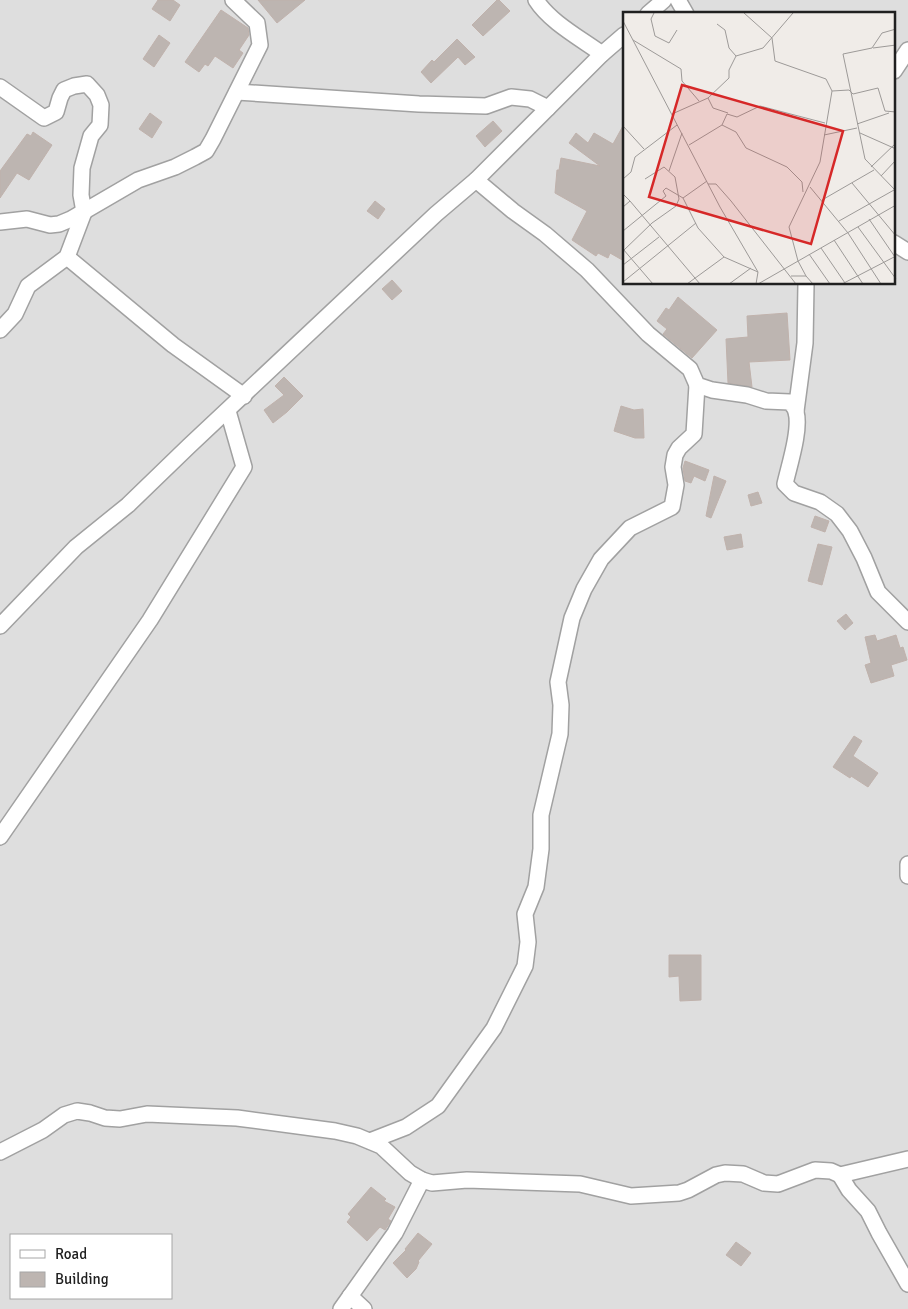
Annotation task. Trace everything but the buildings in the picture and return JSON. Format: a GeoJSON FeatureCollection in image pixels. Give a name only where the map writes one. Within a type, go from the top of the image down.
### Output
{"type":"FeatureCollection","features":[{"type":"Feature","properties":{"kind":"street"},"geometry":{"type":"LineString","coordinates":[[0,222],[27,219],[50,225],[59,224],[84,212],[138,180],[175,167],[206,151],[260,45],[257,23],[233,0]]}},
{"type":"Feature","properties":{"kind":"street"},"geometry":{"type":"LineString","coordinates":[[536,0],[544,12],[602,54]]}},
{"type":"Feature","properties":{"kind":"street"},"geometry":{"type":"LineString","coordinates":[[650,12],[664,0]]}},
{"type":"Feature","properties":{"kind":"street"},"geometry":{"type":"LineString","coordinates":[[678,0],[685,12]]}},
{"type":"Feature","properties":{"kind":"street"},"geometry":{"type":"LineString","coordinates":[[0,626],[76,547],[128,505],[436,214],[476,180],[602,54],[623,36]]}},
{"type":"Feature","properties":{"kind":"street"},"geometry":{"type":"LineString","coordinates":[[896,68],[908,50]]}},
{"type":"Feature","properties":{"kind":"street"},"geometry":{"type":"LineString","coordinates":[[0,87],[44,118],[56,112],[64,90],[74,86],[87,84],[97,95],[101,105],[100,125],[91,136],[82,168],[81,195],[84,212],[67,257],[28,286],[15,314],[0,330]]}},
{"type":"Feature","properties":{"kind":"street"},"geometry":{"type":"LineString","coordinates":[[237,92],[486,106],[511,98],[530,99],[548,108]]}},
{"type":"Feature","properties":{"kind":"street"},"geometry":{"type":"LineString","coordinates":[[370,1142],[406,1127],[438,1106],[494,1028],[525,966],[528,942],[525,914],[536,887],[541,815],[560,734],[561,706],[558,682],[572,618],[601,558],[630,528],[672,507],[676,485],[673,467],[675,455],[679,448],[694,434],[697,385],[690,369],[648,334],[587,270],[545,234],[513,211],[476,180]]}},
{"type":"Feature","properties":{"kind":"street"},"geometry":{"type":"LineString","coordinates":[[896,245],[908,252]]}},
{"type":"Feature","properties":{"kind":"street"},"geometry":{"type":"LineString","coordinates":[[67,257],[173,345],[244,396]]}},
{"type":"Feature","properties":{"kind":"street"},"geometry":{"type":"LineString","coordinates":[[806,285],[805,343],[796,411],[794,448],[785,484],[794,493],[820,502],[837,514],[850,531],[878,592],[908,622]]}},
{"type":"Feature","properties":{"kind":"street"},"geometry":{"type":"LineString","coordinates":[[697,385],[712,390],[747,394],[766,401],[790,402],[796,411]]}},
{"type":"Feature","properties":{"kind":"street"},"geometry":{"type":"LineString","coordinates":[[0,836],[150,620],[244,467],[228,411]]}},
{"type":"Feature","properties":{"kind":"street"},"geometry":{"type":"LineString","coordinates":[[908,864],[908,876]]}},
{"type":"Feature","properties":{"kind":"street"},"geometry":{"type":"LineString","coordinates":[[0,1152],[43,1130],[64,1116],[77,1111],[105,1118],[147,1114],[237,1118],[335,1131],[357,1136],[381,1146],[410,1173],[432,1183],[467,1180],[580,1184],[631,1196],[679,1193],[716,1175],[725,1173],[743,1174],[764,1183],[778,1184],[815,1170],[831,1171],[840,1175],[849,1190],[868,1212],[908,1284]]}},
{"type":"Feature","properties":{"kind":"street"},"geometry":{"type":"LineString","coordinates":[[840,1175],[908,1159]]}},
{"type":"Feature","properties":{"kind":"street"},"geometry":{"type":"LineString","coordinates":[[340,1309],[395,1233],[422,1180]]}},
{"type":"Feature","properties":{"kind":"street"},"geometry":{"type":"LineString","coordinates":[[350,1296],[364,1309]]}},
{"type":"Feature","properties":{"kind":"shaded area"},"geometry":{"type":"Polygon","coordinates":[[[0,0],[908,0],[908,1309],[0,1309],[0,0]]]}}]}
